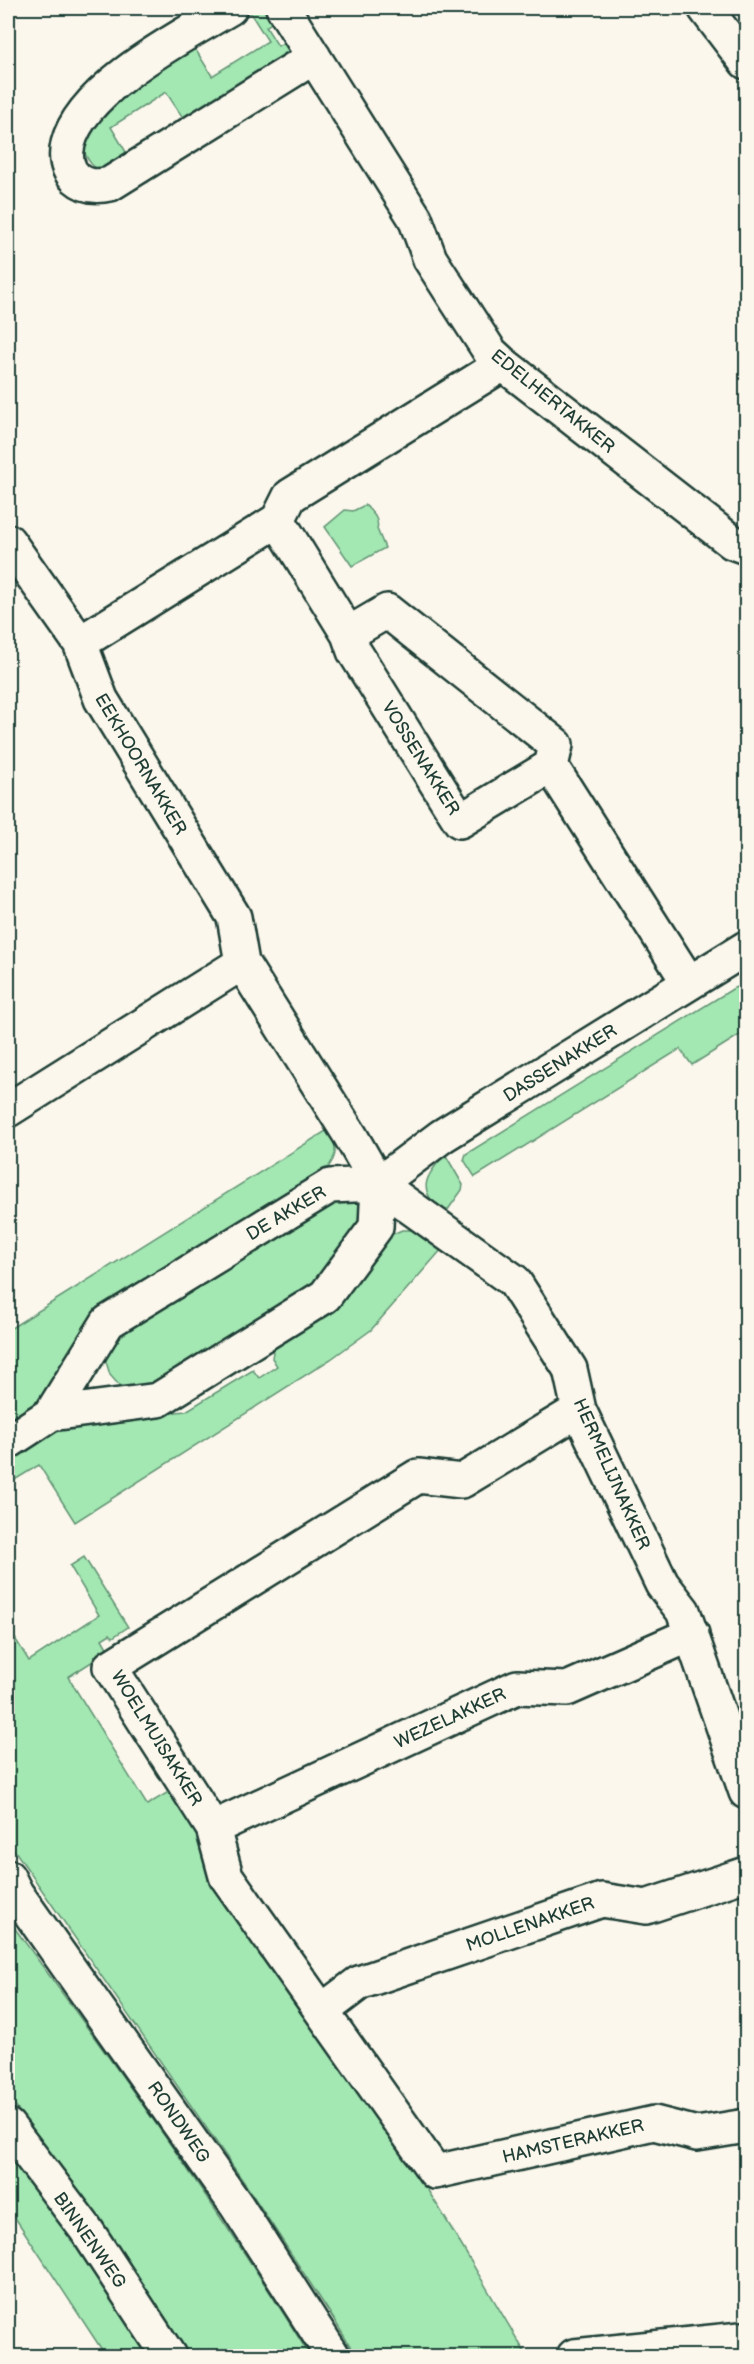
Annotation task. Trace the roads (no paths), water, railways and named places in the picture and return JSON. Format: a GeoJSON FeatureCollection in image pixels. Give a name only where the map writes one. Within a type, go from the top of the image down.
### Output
{"type":"FeatureCollection","features":[{"type":"Feature","properties":{"kind":"street"},"geometry":{"type":"LineString","coordinates":[[230,8],[122,76],[92,104],[80,119],[66,151],[66,163],[79,181],[99,187],[110,184],[314,57]]}},
{"type":"Feature","properties":{"kind":"street","name":"EDELHERTAKKER"},"geometry":{"type":"LineString","coordinates":[[283,8],[415,218],[430,259],[480,339],[503,364],[732,542],[747,547]]}},
{"type":"Feature","properties":{"kind":"street"},"geometry":{"type":"LineString","coordinates":[[705,8],[747,62]]}},
{"type":"Feature","properties":{"kind":"street"},"geometry":{"type":"LineString","coordinates":[[80,643],[278,520],[290,496],[503,364]]}},
{"type":"Feature","properties":{"kind":"street","name":"VOSSENAKKER"},"geometry":{"type":"LineString","coordinates":[[278,520],[348,634],[354,651],[460,821],[550,766]]}},
{"type":"Feature","properties":{"kind":"street","name":"EEKHOORNAKKER"},"geometry":{"type":"LineString","coordinates":[[8,541],[80,643],[101,699],[234,917],[243,963],[350,1134],[378,1184]]}},
{"type":"Feature","properties":{"kind":"street"},"geometry":{"type":"LineString","coordinates":[[348,634],[387,611],[555,745],[550,766],[688,983]]}},
{"type":"Feature","properties":{"kind":"street","name":"DASSENAKKER"},"geometry":{"type":"LineString","coordinates":[[378,1184],[442,1136],[747,948]]}},
{"type":"Feature","properties":{"kind":"street"},"geometry":{"type":"LineString","coordinates":[[8,1110],[243,963]]}},
{"type":"Feature","properties":{"kind":"street","name":"HERMELIJNAKKER"},"geometry":{"type":"LineString","coordinates":[[378,1184],[514,1281],[570,1370],[579,1410],[662,1584],[683,1611],[747,1792]]}},
{"type":"Feature","properties":{"kind":"street","name":"DE AKKER"},"geometry":{"type":"LineString","coordinates":[[8,1442],[51,1414],[108,1322],[330,1186],[378,1184],[376,1227],[325,1296],[158,1400],[51,1414]]}},
{"type":"Feature","properties":{"kind":"street","name":"WOELMUISAKKER"},"geometry":{"type":"LineString","coordinates":[[435,2172],[226,1876],[213,1828],[110,1667],[418,1476],[462,1482],[579,1410]]}},
{"type":"Feature","properties":{"kind":"street","name":"WEZELAKKER"},"geometry":{"type":"LineString","coordinates":[[213,1828],[517,1686],[567,1689],[692,1634]]}},
{"type":"Feature","properties":{"kind":"street","name":"MOLLENAKKER"},"geometry":{"type":"LineString","coordinates":[[322,2011],[359,1983],[602,1900],[646,1907],[747,1874]]}},
{"type":"Feature","properties":{"kind":"street","name":"RONDWEG"},"geometry":{"type":"LineString","coordinates":[[10,1885],[237,2206],[333,2356]]}},
{"type":"Feature","properties":{"kind":"street","name":"HAMSTERAKKER"},"geometry":{"type":"LineString","coordinates":[[435,2172],[654,2123],[697,2134],[747,2126]]}},
{"type":"Feature","properties":{"kind":"street","name":"BINNENWEG"},"geometry":{"type":"LineString","coordinates":[[8,2126],[85,2228],[169,2356]]}},
{"type":"Feature","properties":{"kind":"street"},"geometry":{"type":"LineString","coordinates":[[574,2356],[741,2339],[747,2341]]}}]}
